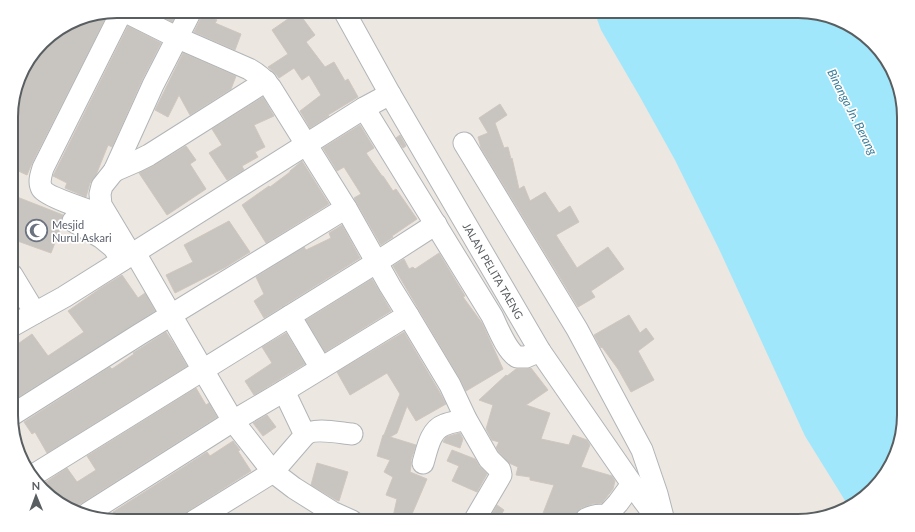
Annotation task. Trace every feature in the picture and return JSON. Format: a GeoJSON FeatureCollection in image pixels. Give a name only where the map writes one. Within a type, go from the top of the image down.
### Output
{"type":"FeatureCollection","features":[{"type":"Feature","properties":{"kind":"street"},"geometry":{"type":"LineString","coordinates":[[108,217],[52,196],[43,190],[40,184],[40,178],[43,168],[119,18]]}},
{"type":"Feature","properties":{"kind":"street"},"geometry":{"type":"LineString","coordinates":[[137,18],[257,73],[271,88],[346,208],[390,286],[450,385],[466,419],[489,459],[500,470],[501,474],[478,514]]}},
{"type":"Feature","properties":{"kind":"street"},"geometry":{"type":"LineString","coordinates":[[188,18],[153,85],[114,171],[102,186],[100,194],[101,205],[129,256],[170,315],[233,421],[273,472],[300,492],[336,514]]}},
{"type":"Feature","properties":{"kind":"street","name":"JALAN PELITA TAENG"},"geometry":{"type":"LineString","coordinates":[[348,18],[390,94],[540,351],[654,514]]}},
{"type":"Feature","properties":{"kind":"street"},"geometry":{"type":"LineString","coordinates":[[114,171],[149,155],[266,81]]}},
{"type":"Feature","properties":{"kind":"street"},"geometry":{"type":"LineString","coordinates":[[18,323],[64,297],[364,108],[390,94]]}},
{"type":"Feature","properties":{"kind":"street"},"geometry":{"type":"LineString","coordinates":[[364,108],[492,316],[511,352],[514,356],[526,357],[540,351]]}},
{"type":"Feature","properties":{"kind":"street"},"geometry":{"type":"LineString","coordinates":[[464,143],[577,329],[642,450],[662,514]]}},
{"type":"Feature","properties":{"kind":"street"},"geometry":{"type":"LineString","coordinates":[[18,410],[170,315],[346,208]]}},
{"type":"Feature","properties":{"kind":"street"},"geometry":{"type":"LineString","coordinates":[[73,221],[129,256]]}},
{"type":"Feature","properties":{"kind":"street"},"geometry":{"type":"LineString","coordinates":[[37,473],[436,224]]}},
{"type":"Feature","properties":{"kind":"street"},"geometry":{"type":"LineString","coordinates":[[18,285],[35,313]]}},
{"type":"Feature","properties":{"kind":"street"},"geometry":{"type":"LineString","coordinates":[[91,511],[233,421],[408,315]]}},
{"type":"Feature","properties":{"kind":"street"},"geometry":{"type":"LineString","coordinates":[[290,316],[321,368]]}},
{"type":"Feature","properties":{"kind":"street"},"geometry":{"type":"LineString","coordinates":[[284,391],[305,435]]}},
{"type":"Feature","properties":{"kind":"street"},"geometry":{"type":"LineString","coordinates":[[424,463],[431,438],[436,430],[443,425],[466,419]]}},
{"type":"Feature","properties":{"kind":"street"},"geometry":{"type":"LineString","coordinates":[[205,514],[273,472],[307,433],[314,431],[352,434]]}},
{"type":"Feature","properties":{"kind":"street"},"geometry":{"type":"LineString","coordinates":[[608,514],[632,484]]}},
{"type":"Feature","properties":{"kind":"water","name":"Binanga Jn. Berang"},"geometry":{"type":"Polygon","coordinates":[[[597,18],[811,19],[823,21],[836,26],[858,38],[872,52],[887,73],[892,85],[897,111],[897,421],[894,440],[884,464],[863,489],[846,502],[805,436],[719,249],[675,160],[601,30],[597,18]]]}},
{"type":"Feature","properties":{"kind":"building"},"geometry":{"type":"Polygon","coordinates":[[[164,18],[174,18],[172,22],[164,18]]]}},
{"type":"Feature","properties":{"kind":"building"},"geometry":{"type":"Polygon","coordinates":[[[201,18],[213,18],[217,20],[215,23],[241,34],[235,50],[194,32],[201,18]]]}},
{"type":"Feature","properties":{"kind":"building"},"geometry":{"type":"Polygon","coordinates":[[[289,18],[302,18],[315,35],[306,42],[325,67],[334,62],[345,81],[348,79],[358,97],[310,128],[300,111],[321,95],[309,75],[302,80],[294,68],[279,78],[268,67],[288,54],[272,30],[289,18]]]}},
{"type":"Feature","properties":{"kind":"building"},"geometry":{"type":"Polygon","coordinates":[[[105,19],[32,163],[27,175],[18,171],[18,117],[23,85],[31,68],[47,47],[62,35],[85,23],[105,19]]]}},
{"type":"Feature","properties":{"kind":"building"},"geometry":{"type":"Polygon","coordinates":[[[128,26],[161,43],[142,80],[112,147],[108,145],[96,175],[90,183],[86,197],[65,188],[67,183],[53,176],[128,26]]]}},
{"type":"Feature","properties":{"kind":"building"},"geometry":{"type":"Polygon","coordinates":[[[183,53],[236,76],[231,89],[190,115],[179,95],[168,117],[155,110],[183,53]]]}},
{"type":"Feature","properties":{"kind":"building"},"geometry":{"type":"Polygon","coordinates":[[[263,97],[274,116],[254,125],[265,147],[255,152],[258,157],[242,166],[244,170],[227,180],[209,153],[222,145],[212,129],[263,97]]]}},
{"type":"Feature","properties":{"kind":"building"},"geometry":{"type":"Polygon","coordinates":[[[500,104],[507,115],[495,123],[504,148],[508,147],[511,159],[512,158],[519,189],[524,186],[530,201],[545,192],[559,213],[570,206],[579,222],[556,235],[577,268],[608,247],[624,269],[591,291],[595,297],[578,307],[481,148],[478,137],[488,133],[479,118],[500,104]]]}},
{"type":"Feature","properties":{"kind":"building"},"geometry":{"type":"Polygon","coordinates":[[[360,125],[374,148],[366,153],[393,191],[396,189],[417,219],[381,245],[354,198],[361,194],[344,167],[337,171],[323,148],[360,125]]]}},
{"type":"Feature","properties":{"kind":"building"},"geometry":{"type":"Polygon","coordinates":[[[400,135],[406,146],[403,148],[396,138],[400,135]]]}},
{"type":"Feature","properties":{"kind":"building"},"geometry":{"type":"Polygon","coordinates":[[[186,146],[196,160],[190,164],[206,189],[167,215],[139,173],[186,146]]]}},
{"type":"Feature","properties":{"kind":"building"},"geometry":{"type":"Polygon","coordinates":[[[302,161],[329,204],[266,243],[242,205],[269,186],[270,187],[302,161]]]}},
{"type":"Feature","properties":{"kind":"building","name":"Mesjid Nurul Askari"},"geometry":{"type":"Polygon","coordinates":[[[18,197],[63,215],[61,221],[62,224],[51,253],[18,241],[18,197]]]}},
{"type":"Feature","properties":{"kind":"building"},"geometry":{"type":"Polygon","coordinates":[[[229,221],[250,252],[226,267],[175,293],[166,275],[193,262],[184,245],[229,221]]]}},
{"type":"Feature","properties":{"kind":"building"},"geometry":{"type":"Polygon","coordinates":[[[342,225],[360,258],[264,318],[254,301],[264,294],[256,277],[304,247],[306,250],[331,238],[329,233],[342,225]]]}},
{"type":"Feature","properties":{"kind":"building"},"geometry":{"type":"Polygon","coordinates":[[[439,253],[465,296],[463,297],[482,323],[503,369],[466,391],[393,266],[404,259],[409,269],[413,267],[415,269],[439,253]]]}},
{"type":"Feature","properties":{"kind":"building"},"geometry":{"type":"Polygon","coordinates":[[[122,275],[138,298],[145,293],[155,311],[18,397],[18,344],[32,334],[48,356],[84,332],[68,311],[122,275]]]}},
{"type":"Feature","properties":{"kind":"building"},"geometry":{"type":"Polygon","coordinates":[[[372,279],[391,311],[325,352],[306,320],[372,279]]]}},
{"type":"Feature","properties":{"kind":"building"},"geometry":{"type":"Polygon","coordinates":[[[629,315],[640,333],[646,328],[654,339],[638,351],[654,380],[631,392],[618,369],[602,347],[601,348],[594,335],[629,315]]]}},
{"type":"Feature","properties":{"kind":"building"},"geometry":{"type":"Polygon","coordinates":[[[166,332],[187,366],[47,453],[35,432],[32,434],[24,422],[110,367],[112,369],[134,354],[133,353],[166,332]]]}},
{"type":"Feature","properties":{"kind":"building"},"geometry":{"type":"Polygon","coordinates":[[[404,332],[446,404],[416,421],[407,406],[397,433],[390,437],[416,445],[411,460],[410,472],[427,479],[412,514],[394,514],[397,499],[386,495],[393,477],[384,472],[390,460],[377,456],[383,435],[400,394],[387,373],[350,395],[337,372],[404,332]]]}},
{"type":"Feature","properties":{"kind":"building"},"geometry":{"type":"Polygon","coordinates":[[[286,333],[305,364],[254,395],[245,381],[272,363],[262,347],[286,333]]]}},
{"type":"Feature","properties":{"kind":"building"},"geometry":{"type":"Polygon","coordinates":[[[531,368],[548,390],[526,405],[550,413],[541,439],[569,445],[573,435],[587,440],[590,445],[581,467],[612,476],[615,481],[613,489],[602,503],[592,504],[581,508],[575,514],[543,514],[554,485],[530,480],[530,477],[516,475],[518,467],[509,463],[496,448],[499,442],[492,440],[486,429],[493,405],[479,400],[506,375],[507,376],[516,369],[531,368]]]}},
{"type":"Feature","properties":{"kind":"building"},"geometry":{"type":"Polygon","coordinates":[[[196,388],[206,405],[209,403],[217,417],[78,505],[56,493],[55,476],[67,468],[77,482],[96,470],[87,456],[196,388]]]}},
{"type":"Feature","properties":{"kind":"building"},"geometry":{"type":"Polygon","coordinates":[[[267,415],[276,427],[263,436],[253,423],[267,415]]]}},
{"type":"Feature","properties":{"kind":"building"},"geometry":{"type":"Polygon","coordinates":[[[460,433],[463,439],[460,448],[443,442],[446,437],[460,433]]]}},
{"type":"Feature","properties":{"kind":"building"},"geometry":{"type":"Polygon","coordinates":[[[233,441],[240,450],[238,451],[251,471],[185,514],[114,514],[113,512],[207,452],[210,456],[233,441]]]}},
{"type":"Feature","properties":{"kind":"building"},"geometry":{"type":"Polygon","coordinates":[[[452,450],[475,459],[487,474],[477,492],[452,481],[459,466],[447,461],[452,450]]]}},
{"type":"Feature","properties":{"kind":"building"},"geometry":{"type":"Polygon","coordinates":[[[317,463],[348,472],[339,501],[311,485],[317,463]]]}},
{"type":"Feature","properties":{"kind":"building"},"geometry":{"type":"Polygon","coordinates":[[[497,505],[504,510],[501,514],[492,514],[497,505]]]}},
{"type":"Feature","properties":{"kind":"place","name":"Mesjid Nurul Askari"},"geometry":{"type":"Point","coordinates":[36,231]}}]}
